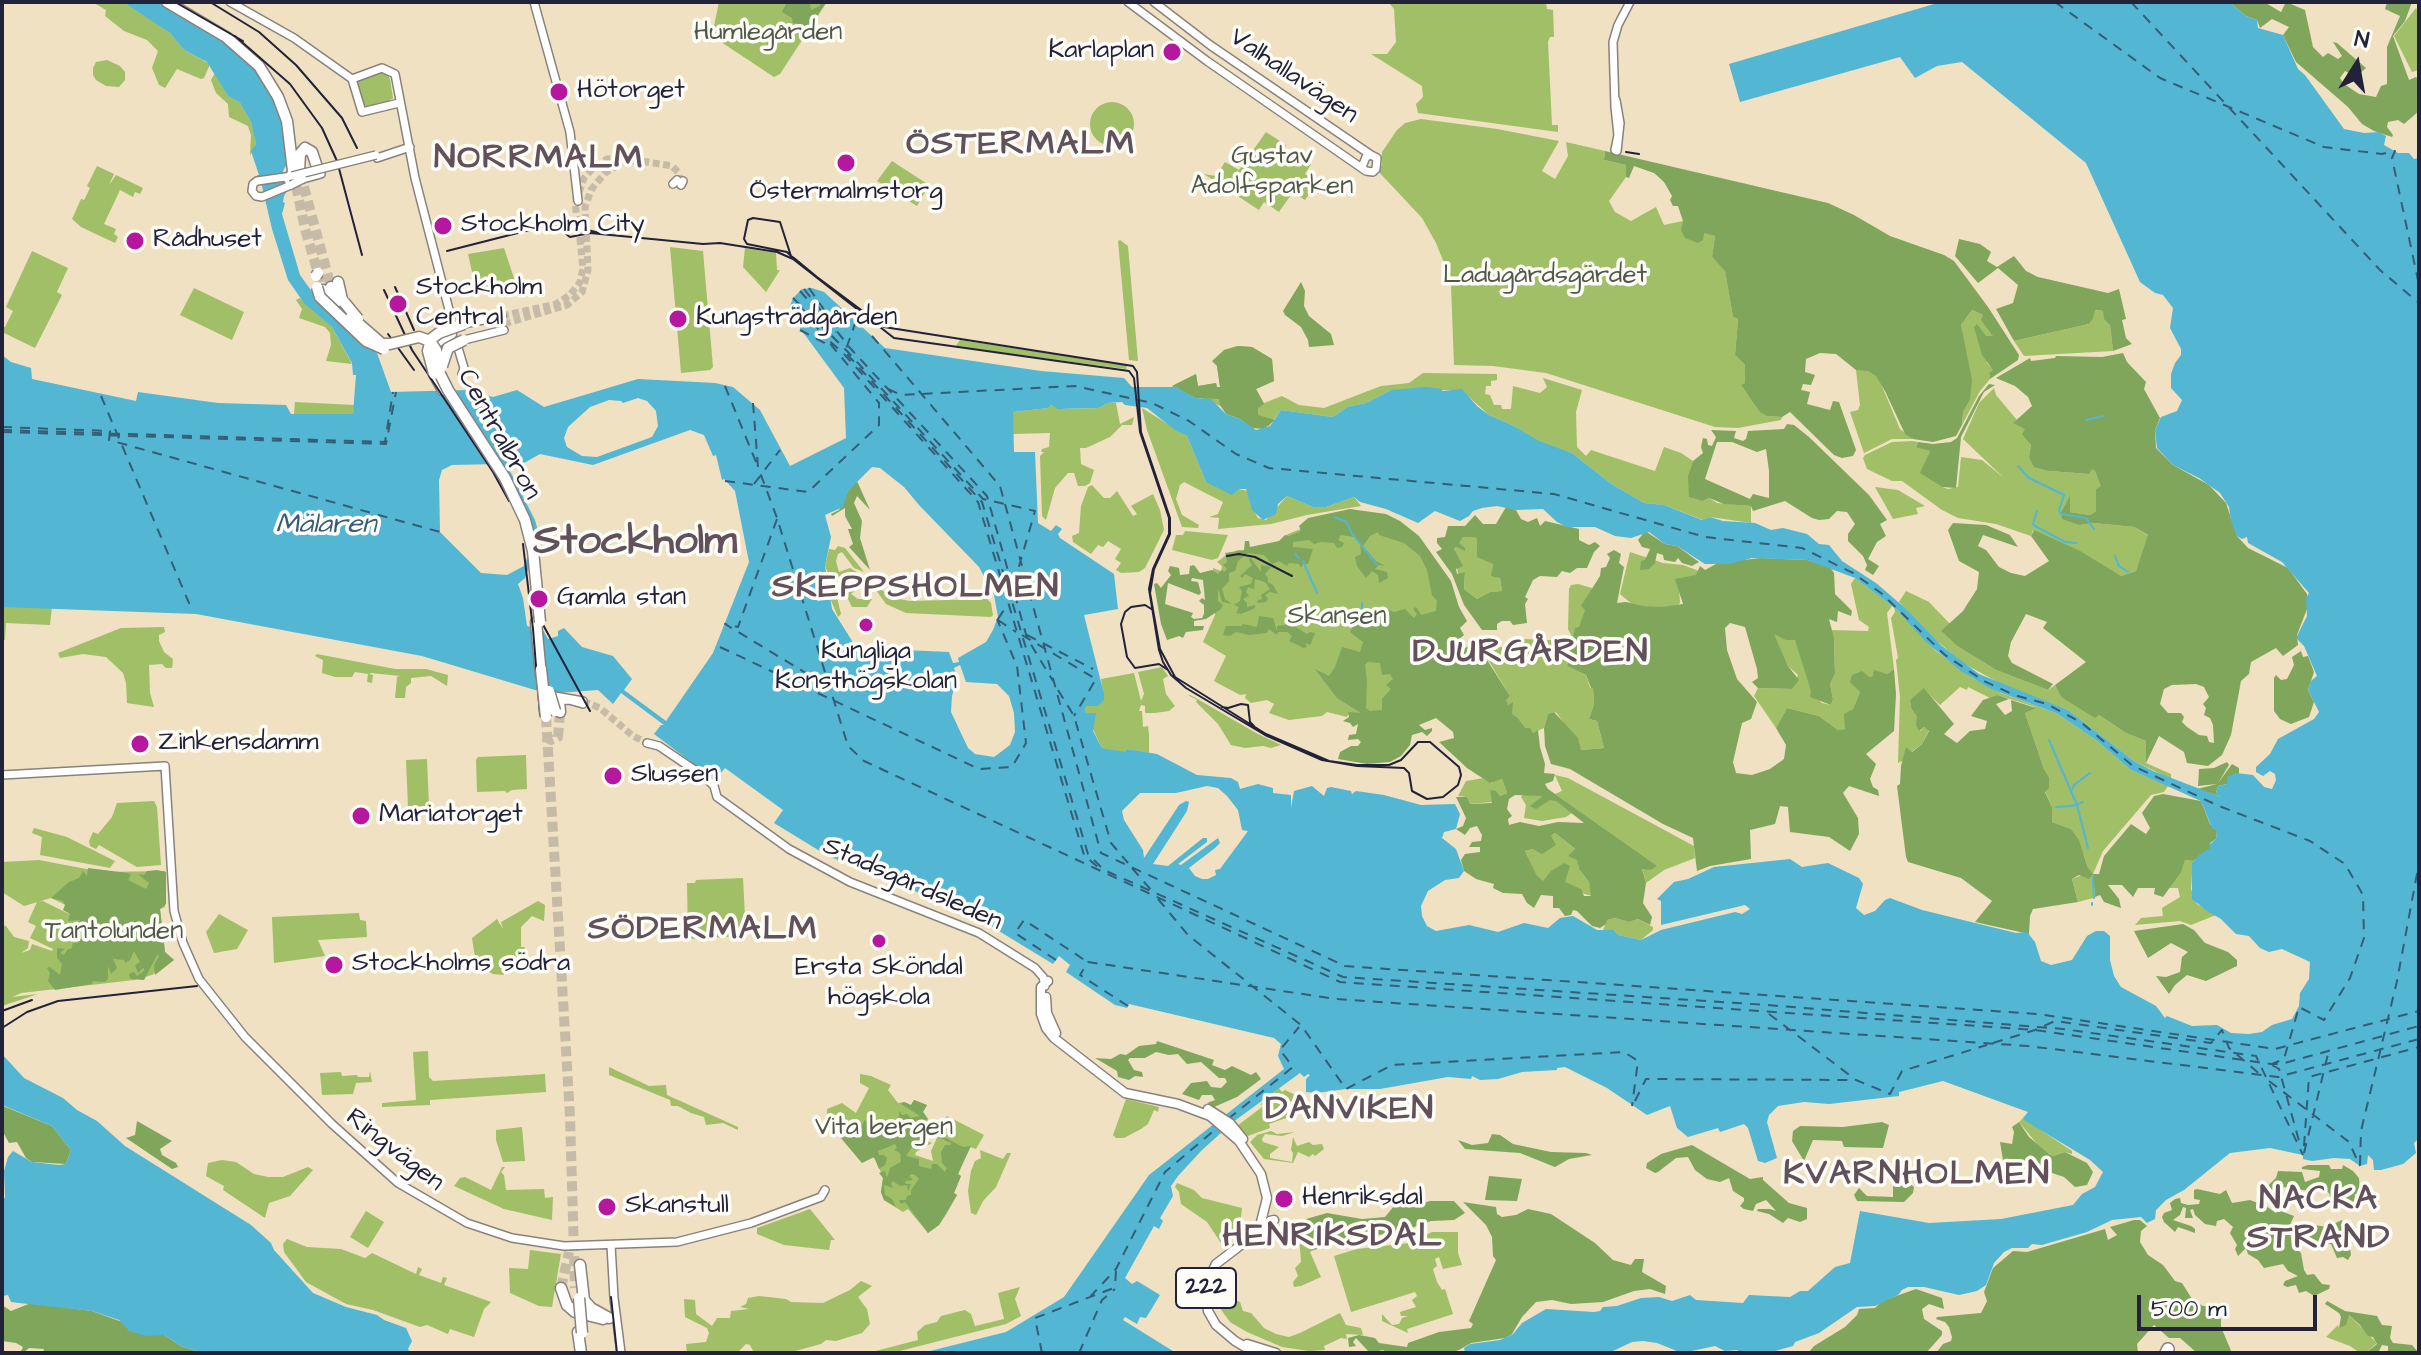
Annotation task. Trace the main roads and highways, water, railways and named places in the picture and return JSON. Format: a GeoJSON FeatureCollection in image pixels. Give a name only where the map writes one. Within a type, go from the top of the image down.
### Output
{"type":"FeatureCollection","features":[{"type":"Feature","properties":{"kind":"highway"},"geometry":{"type":"LineString","coordinates":[[168,2],[241,47],[261,65],[288,109],[297,136],[294,175]]}},
{"type":"Feature","properties":{"kind":"highway"},"geometry":{"type":"LineString","coordinates":[[168,2],[240,47],[266,75],[282,106],[294,175]]}},
{"type":"Feature","properties":{"kind":"highway"},"geometry":{"type":"LineString","coordinates":[[279,92],[292,133],[294,175]]}},
{"type":"Feature","properties":{"kind":"highway"},"geometry":{"type":"LineString","coordinates":[[282,106],[294,175]]}},
{"type":"Feature","properties":{"kind":"highway"},"geometry":{"type":"LineString","coordinates":[[297,136],[313,148],[319,170]]}},
{"type":"Feature","properties":{"kind":"highway"},"geometry":{"type":"LineString","coordinates":[[294,175],[305,148],[310,150],[319,170]]}},
{"type":"Feature","properties":{"kind":"highway"},"geometry":{"type":"LineString","coordinates":[[324,285],[320,297],[370,344],[384,349],[402,342],[458,331]]}},
{"type":"Feature","properties":{"kind":"highway"},"geometry":{"type":"LineString","coordinates":[[324,285],[377,337],[384,341],[402,342]]}},
{"type":"Feature","properties":{"kind":"highway"},"geometry":{"type":"LineString","coordinates":[[324,285],[335,308],[341,308],[344,302]]}},
{"type":"Feature","properties":{"kind":"highway","name":"Centralbron"},"geometry":{"type":"LineString","coordinates":[[324,285],[350,318],[380,345],[390,347],[422,338],[433,343],[445,390],[505,478],[525,520],[533,551],[543,675],[551,710]]}},
{"type":"Feature","properties":{"kind":"highway"},"geometry":{"type":"LineString","coordinates":[[434,374],[431,351],[437,342],[458,331]]}},
{"type":"Feature","properties":{"kind":"highway"},"geometry":{"type":"LineString","coordinates":[[445,390],[434,374],[428,351],[431,339],[439,333],[458,331]]}},
{"type":"Feature","properties":{"kind":"highway"},"geometry":{"type":"LineString","coordinates":[[445,390],[443,357],[458,331]]}},
{"type":"Feature","properties":{"kind":"highway"},"geometry":{"type":"LineString","coordinates":[[542,697],[551,710]]}},
{"type":"Feature","properties":{"kind":"highway"},"geometry":{"type":"LineString","coordinates":[[579,1266],[583,1353]]}},
{"type":"Feature","properties":{"kind":"highway"},"geometry":{"type":"LineString","coordinates":[[561,1288],[567,1305],[575,1312],[613,1316]]}},
{"type":"Feature","properties":{"kind":"highway"},"geometry":{"type":"LineString","coordinates":[[580,1298],[613,1316]]}},
{"type":"Feature","properties":{"kind":"main road"},"geometry":{"type":"LineString","coordinates":[[230,2],[351,76],[362,112],[398,103]]}},
{"type":"Feature","properties":{"kind":"main road"},"geometry":{"type":"LineString","coordinates":[[535,2],[572,128],[579,201],[568,125],[535,2]]}},
{"type":"Feature","properties":{"kind":"main road","name":"Valhallavägen"},"geometry":{"type":"LineString","coordinates":[[1128,2],[1362,167]]}},
{"type":"Feature","properties":{"kind":"main road","name":"Valhallavägen"},"geometry":{"type":"LineString","coordinates":[[1154,2],[1371,155]]}},
{"type":"Feature","properties":{"kind":"main road"},"geometry":{"type":"LineString","coordinates":[[1616,150],[1614,37],[1630,2]]}},
{"type":"Feature","properties":{"kind":"main road"},"geometry":{"type":"LineString","coordinates":[[1207,50],[1218,50],[1219,60],[1209,62],[1207,50]]}},
{"type":"Feature","properties":{"kind":"main road"},"geometry":{"type":"LineString","coordinates":[[351,76],[381,68],[395,74],[414,176],[439,277],[458,331],[458,363],[463,372]]}},
{"type":"Feature","properties":{"kind":"main road"},"geometry":{"type":"LineString","coordinates":[[1251,91],[1260,78]]}},
{"type":"Feature","properties":{"kind":"main road"},"geometry":{"type":"LineString","coordinates":[[1291,118],[1300,105]]}},
{"type":"Feature","properties":{"kind":"main road"},"geometry":{"type":"LineString","coordinates":[[1326,143],[1336,130]]}},
{"type":"Feature","properties":{"kind":"main road"},"geometry":{"type":"LineString","coordinates":[[294,175],[263,196],[256,196],[252,191],[253,184],[261,180],[346,165],[408,148]]}},
{"type":"Feature","properties":{"kind":"main road"},"geometry":{"type":"LineString","coordinates":[[1371,155],[1377,160],[1376,169],[1371,172],[1362,167],[1365,158],[1371,155]]}},
{"type":"Feature","properties":{"kind":"main road"},"geometry":{"type":"LineString","coordinates":[[477,321],[501,323],[458,331],[477,321]]}},
{"type":"Feature","properties":{"kind":"main road"},"geometry":{"type":"LineString","coordinates":[[542,697],[551,710],[569,700],[583,703]]}},
{"type":"Feature","properties":{"kind":"main road","name":"Stadsgårdsleden"},"geometry":{"type":"LineString","coordinates":[[646,744],[658,747],[702,777],[711,786],[715,799],[769,841],[850,882],[979,933],[1035,968],[1043,984]]}},
{"type":"Feature","properties":{"kind":"main road","name":"Ringvägen"},"geometry":{"type":"LineString","coordinates":[[4,776],[164,768],[172,902],[180,936],[195,972],[238,1029],[301,1095],[389,1176],[448,1213],[499,1235],[564,1246],[612,1247],[683,1241],[741,1226],[821,1197],[826,1191]]}},
{"type":"Feature","properties":{"kind":"main road"},"geometry":{"type":"LineString","coordinates":[[1043,984],[1044,1019]]}},
{"type":"Feature","properties":{"kind":"main road","name":"222"},"geometry":{"type":"LineString","coordinates":[[1044,1019],[1053,1030],[1122,1085],[1200,1106],[1212,1114],[1245,1142],[1267,1176],[1271,1196],[1267,1223],[1251,1242],[1219,1269],[1210,1295],[1212,1309],[1220,1323],[1250,1350]]}},
{"type":"Feature","properties":{"kind":"main road","name":"222"},"geometry":{"type":"LineString","coordinates":[[1044,1019],[1054,1038],[1117,1088],[1132,1095],[1212,1114]]}},
{"type":"Feature","properties":{"kind":"main road","name":"222"},"geometry":{"type":"LineString","coordinates":[[1237,1135],[1261,1174],[1267,1198],[1264,1217],[1257,1232],[1216,1264],[1207,1284],[1206,1299],[1210,1315],[1219,1328],[1250,1350],[1266,1353]]}},
{"type":"Feature","properties":{"kind":"main road"},"geometry":{"type":"LineString","coordinates":[[1251,1242],[1274,1220]]}},
{"type":"Feature","properties":{"kind":"main road"},"geometry":{"type":"LineString","coordinates":[[612,1247],[616,1298],[613,1316],[623,1353]]}},
{"type":"Feature","properties":{"kind":"main road"},"geometry":{"type":"LineString","coordinates":[[1250,1350],[1276,1353]]}},
{"type":"Feature","properties":{"kind":"water","name":"Mälaren"},"geometry":{"type":"Polygon","coordinates":[[[123,2],[164,2],[218,34],[261,71],[281,115],[288,162],[283,171],[288,189],[282,214],[300,275],[313,293],[377,353],[391,392],[467,390],[493,397],[517,390],[544,407],[638,379],[715,383],[733,387],[760,410],[790,466],[846,438],[844,388],[791,316],[793,298],[802,289],[812,288],[824,292],[885,348],[1041,371],[1124,378],[1132,387],[1177,387],[1195,398],[1211,399],[1226,414],[1256,430],[1270,426],[1281,410],[1333,417],[1347,407],[1366,403],[1391,390],[1427,387],[1442,391],[1462,389],[1489,415],[1539,441],[1572,453],[1610,483],[1644,503],[1664,505],[1702,520],[1710,517],[1755,523],[1771,530],[1783,528],[1807,534],[1819,544],[1829,545],[1842,561],[1876,583],[1942,646],[1979,674],[2068,710],[2134,761],[2221,797],[2216,793],[2218,786],[2227,784],[2227,777],[2236,773],[2253,775],[2264,787],[2272,789],[2275,774],[2270,771],[2263,776],[2256,772],[2256,767],[2270,754],[2278,739],[2314,719],[2319,712],[2308,690],[2317,676],[2304,646],[2296,638],[2307,616],[2306,598],[2309,593],[2282,562],[2248,543],[2247,537],[2242,539],[2237,536],[2229,507],[2220,493],[2173,465],[2157,448],[2155,430],[2161,417],[2177,411],[2182,400],[2171,388],[2171,374],[2181,355],[2170,328],[2173,308],[2163,295],[2140,282],[2086,163],[1962,62],[1937,66],[1915,78],[1900,57],[1740,102],[1729,64],[1941,2],[2229,2],[2246,16],[2257,20],[2258,28],[2283,35],[2298,69],[2344,129],[2379,132],[2386,136],[2384,145],[2398,153],[2409,153],[2414,159],[2419,158],[2419,1138],[2414,1143],[2416,1153],[2403,1164],[2374,1170],[2373,1160],[2368,1155],[2367,1164],[2360,1166],[2350,1159],[2312,1161],[2303,1159],[2303,1155],[2270,1148],[2230,1153],[2184,1190],[2166,1200],[2156,1210],[2155,1219],[2147,1223],[2141,1217],[2112,1220],[2087,1232],[2042,1245],[2012,1248],[1994,1263],[1986,1285],[1977,1291],[1959,1295],[1924,1287],[1908,1287],[1875,1306],[1857,1307],[1819,1333],[1775,1351],[1740,1353],[1715,1346],[1682,1353],[1643,1341],[1632,1342],[1613,1351],[1594,1353],[1465,1353],[1464,1348],[1470,1344],[1500,1340],[1513,1334],[1522,1323],[1546,1309],[1594,1312],[1641,1298],[1659,1297],[1672,1301],[1690,1295],[1696,1300],[1743,1303],[1749,1295],[1790,1297],[1800,1291],[1808,1291],[1835,1267],[1850,1263],[1860,1211],[1929,1223],[2001,1219],[2073,1205],[2082,1194],[2095,1187],[2103,1172],[2090,1160],[2024,1120],[2028,1112],[1943,1081],[1899,1092],[1899,1096],[1778,1106],[1767,1122],[1777,1158],[1765,1163],[1758,1161],[1744,1124],[1688,1137],[1677,1128],[1670,1106],[1647,1115],[1607,1088],[1565,1067],[1522,1072],[1498,1079],[1448,1077],[1380,1089],[1316,1093],[1306,1092],[1306,1079],[1310,1075],[1304,1077],[1300,1073],[1233,1122],[1178,1176],[1171,1186],[1173,1196],[1160,1218],[1163,1221],[1159,1229],[1154,1226],[1125,1278],[1132,1284],[1137,1281],[1160,1295],[1146,1318],[1140,1317],[1137,1324],[1125,1317],[1123,1320],[1176,1353],[922,1353],[1006,1332],[1064,1297],[1149,1175],[1284,1069],[1278,1056],[1281,1044],[1274,1038],[1129,1004],[1127,1008],[1115,1005],[1066,972],[1070,965],[1059,956],[1053,964],[971,914],[828,856],[774,823],[783,810],[725,768],[715,780],[654,734],[664,725],[621,693],[613,704],[598,690],[557,693],[535,690],[422,656],[196,614],[2,607],[2,355],[11,362],[31,368],[32,379],[136,401],[138,392],[218,403],[286,405],[291,414],[353,414],[356,375],[353,375],[352,363],[332,327],[304,303],[288,280],[261,182],[258,182],[259,175],[251,151],[256,144],[251,122],[240,103],[228,96],[207,62],[184,50],[170,33],[123,2]],[[638,398],[623,403],[609,400],[590,407],[568,427],[564,438],[567,447],[582,456],[597,457],[652,437],[658,426],[656,411],[647,401],[638,398]],[[1122,402],[1107,403],[1099,408],[1058,409],[1051,405],[1048,408],[1013,412],[1014,452],[1035,452],[1038,523],[1051,531],[1056,525],[1062,529],[1058,534],[1060,538],[1114,574],[1118,609],[1084,615],[1104,694],[1104,700],[1098,706],[1086,706],[1085,713],[1096,713],[1093,731],[1102,748],[1157,754],[1197,775],[1231,778],[1238,782],[1240,789],[1258,784],[1273,788],[1273,793],[1291,795],[1291,808],[1294,791],[1312,786],[1324,796],[1327,788],[1331,787],[1351,791],[1352,794],[1356,791],[1384,795],[1421,805],[1455,804],[1460,814],[1456,829],[1444,832],[1442,838],[1456,849],[1464,871],[1459,878],[1445,880],[1428,891],[1421,906],[1427,926],[1436,931],[1469,925],[1498,932],[1524,923],[1548,928],[1560,918],[1573,916],[1597,930],[1614,930],[1618,935],[1641,940],[1661,930],[1735,912],[1742,914],[1750,909],[1745,905],[1661,925],[1661,901],[1657,899],[1674,882],[1714,867],[1790,859],[1802,867],[1828,863],[1859,878],[1863,884],[1856,908],[1864,915],[1875,911],[1890,898],[1922,910],[2016,933],[2027,932],[2035,942],[2041,961],[2051,965],[2072,960],[2087,936],[2104,931],[2110,936],[2110,960],[2121,987],[2156,1006],[2165,1018],[2167,1016],[2192,1026],[2217,1025],[2231,1033],[2262,1032],[2272,1025],[2292,1019],[2299,1006],[2300,993],[2309,979],[2310,962],[2282,949],[2269,952],[2260,948],[2249,936],[2236,934],[2221,919],[2192,899],[2192,863],[2211,848],[2209,845],[2216,839],[2217,831],[2212,828],[2201,801],[2131,770],[2096,740],[2056,713],[1991,689],[1961,671],[1926,642],[1896,609],[1855,578],[1807,560],[1752,558],[1730,564],[1705,564],[1677,546],[1665,544],[1649,532],[1631,538],[1615,536],[1595,527],[1567,527],[1543,509],[1482,508],[1460,521],[1435,511],[1418,523],[1354,497],[1326,507],[1313,507],[1287,496],[1278,504],[1276,514],[1263,520],[1252,510],[1246,489],[1239,489],[1232,495],[1206,482],[1187,436],[1147,408],[1122,402]],[[690,430],[593,465],[540,454],[510,471],[535,520],[540,538],[539,549],[535,551],[525,578],[518,584],[527,626],[543,630],[548,639],[558,636],[558,631],[564,628],[582,647],[613,656],[632,679],[624,690],[666,721],[713,653],[749,562],[735,491],[722,480],[716,455],[713,456],[704,435],[690,430]],[[498,464],[452,465],[442,470],[439,480],[440,532],[481,573],[507,575],[524,566],[533,544],[498,464]],[[872,467],[848,491],[843,507],[825,515],[831,537],[825,566],[832,609],[854,644],[880,649],[949,652],[953,663],[986,642],[998,617],[994,595],[979,567],[904,487],[880,468],[872,467]],[[960,665],[954,668],[957,678],[951,712],[968,748],[975,754],[994,757],[1010,745],[1015,732],[1009,696],[997,684],[966,682],[960,665]],[[1207,786],[1176,793],[1140,793],[1122,811],[1124,820],[1143,850],[1144,858],[1179,805],[1189,802],[1187,811],[1153,864],[1168,866],[1207,838],[1207,842],[1178,864],[1181,865],[1218,838],[1220,843],[1189,868],[1195,876],[1208,879],[1216,875],[1215,870],[1220,869],[1248,831],[1242,830],[1238,810],[1218,788],[1207,786]]]}},
{"type":"Feature","properties":{"kind":"water"},"geometry":{"type":"Polygon","coordinates":[[[2,1054],[24,1078],[63,1098],[97,1121],[125,1146],[251,1225],[271,1243],[313,1293],[406,1328],[412,1341],[408,1349],[410,1353],[203,1353],[181,1346],[164,1335],[146,1336],[129,1331],[119,1320],[92,1311],[11,1302],[8,1295],[2,1296],[2,1202],[8,1157],[13,1151],[32,1162],[59,1165],[66,1164],[71,1150],[52,1126],[2,1105],[2,1054]]]}},
{"type":"Feature","properties":{"kind":"waterway"},"geometry":{"type":"LineString","coordinates":[[2086,420],[2103,416]]}},
{"type":"Feature","properties":{"kind":"waterway"},"geometry":{"type":"LineString","coordinates":[[2018,466],[2029,478],[2064,495],[2059,511],[2061,514],[2086,518],[2094,529]]}},
{"type":"Feature","properties":{"kind":"waterway"},"geometry":{"type":"LineString","coordinates":[[2037,511],[2035,526],[2065,542],[2076,543]]}},
{"type":"Feature","properties":{"kind":"waterway"},"geometry":{"type":"LineString","coordinates":[[1334,517],[1347,522],[1351,532],[1377,565]]}},
{"type":"Feature","properties":{"kind":"waterway"},"geometry":{"type":"LineString","coordinates":[[1295,554],[1299,558]]}},
{"type":"Feature","properties":{"kind":"waterway"},"geometry":{"type":"LineString","coordinates":[[2115,556],[2119,566],[2128,572]]}},
{"type":"Feature","properties":{"kind":"waterway"},"geometry":{"type":"LineString","coordinates":[[1303,561],[1317,593]]}},
{"type":"Feature","properties":{"kind":"waterway"},"geometry":{"type":"LineString","coordinates":[[1362,603],[1362,610]]}},
{"type":"Feature","properties":{"kind":"waterway"},"geometry":{"type":"LineString","coordinates":[[2049,740],[2077,805],[2088,848]]}},
{"type":"Feature","properties":{"kind":"waterway"},"geometry":{"type":"LineString","coordinates":[[2072,790],[2090,773]]}},
{"type":"Feature","properties":{"kind":"waterway"},"geometry":{"type":"LineString","coordinates":[[2056,807],[2083,802]]}},
{"type":"Feature","properties":{"kind":"waterway"},"geometry":{"type":"LineString","coordinates":[[2093,882],[2094,898]]}},
{"type":"Feature","properties":{"kind":"tunnel"},"geometry":{"type":"LineString","coordinates":[[581,244],[575,204],[584,178],[607,159],[634,157]]}},
{"type":"Feature","properties":{"kind":"tunnel"},"geometry":{"type":"LineString","coordinates":[[504,324],[567,305],[582,292],[588,270],[585,207],[591,190],[605,173],[623,162],[641,161],[672,166],[679,173],[680,181]]}},
{"type":"Feature","properties":{"kind":"tunnel"},"geometry":{"type":"LineString","coordinates":[[293,171],[305,229],[323,290]]}},
{"type":"Feature","properties":{"kind":"tunnel"},"geometry":{"type":"LineString","coordinates":[[300,172],[331,287]]}},
{"type":"Feature","properties":{"kind":"tunnel"},"geometry":{"type":"LineString","coordinates":[[502,316],[556,304],[570,295],[580,282],[583,269],[580,239]]}},
{"type":"Feature","properties":{"kind":"tunnel"},"geometry":{"type":"LineString","coordinates":[[583,701],[600,708],[633,736],[647,743]]}},
{"type":"Feature","properties":{"kind":"tunnel"},"geometry":{"type":"LineString","coordinates":[[544,736],[551,740],[558,737],[560,712]]}},
{"type":"Feature","properties":{"kind":"tunnel"},"geometry":{"type":"LineString","coordinates":[[546,717],[570,1116],[575,1288]]}},
{"type":"Feature","properties":{"kind":"tunnel"},"geometry":{"type":"LineString","coordinates":[[561,1288],[569,1252]]}},
{"type":"Feature","properties":{"kind":"tram line"},"geometry":{"type":"LineString","coordinates":[[1626,152],[1639,154]]}},
{"type":"Feature","properties":{"kind":"tram line"},"geometry":{"type":"LineString","coordinates":[[549,223],[576,219],[588,230],[599,233]]}},
{"type":"Feature","properties":{"kind":"tram line"},"geometry":{"type":"LineString","coordinates":[[447,251],[553,224],[570,237],[590,233],[720,243],[777,252],[793,259],[894,338],[1129,371],[1134,378],[1140,432],[1169,518],[1169,534],[1153,569],[1149,589],[1159,650],[1171,675],[1186,688],[1265,735],[1322,760],[1357,766],[1404,768],[1409,773],[1412,791],[1427,799],[1443,797],[1458,785],[1461,775],[1459,767],[1430,742],[1418,742],[1401,760],[1389,765],[1329,761],[1266,734],[1175,677],[1160,649],[1150,593],[1154,569],[1170,534],[1170,518],[1141,432],[1137,372],[1133,366],[884,327],[817,277],[791,256],[787,252],[747,244],[744,239],[748,220],[780,222],[791,256],[793,259]]}},
{"type":"Feature","properties":{"kind":"tram line"},"geometry":{"type":"LineString","coordinates":[[1153,610],[1145,605],[1131,607],[1125,612],[1121,624],[1127,657],[1135,668],[1159,664],[1168,670]]}},
{"type":"Feature","properties":{"kind":"tram line"},"geometry":{"type":"LineString","coordinates":[[1222,707],[1248,705],[1250,722],[1254,726]]}},
{"type":"Feature","properties":{"kind":"railway"},"geometry":{"type":"LineString","coordinates":[[175,2],[243,41]]}},
{"type":"Feature","properties":{"kind":"railway"},"geometry":{"type":"LineString","coordinates":[[210,2],[259,32],[296,65],[342,118],[357,148]]}},
{"type":"Feature","properties":{"kind":"railway"},"geometry":{"type":"LineString","coordinates":[[235,36],[290,84],[322,128],[337,161],[362,255]]}},
{"type":"Feature","properties":{"kind":"railway"},"geometry":{"type":"LineString","coordinates":[[395,287],[414,330]]}},
{"type":"Feature","properties":{"kind":"railway"},"geometry":{"type":"LineString","coordinates":[[384,290],[412,350],[509,501]]}},
{"type":"Feature","properties":{"kind":"railway"},"geometry":{"type":"LineString","coordinates":[[388,334],[414,370]]}},
{"type":"Feature","properties":{"kind":"railway"},"geometry":{"type":"LineString","coordinates":[[523,544],[540,715]]}},
{"type":"Feature","properties":{"kind":"railway"},"geometry":{"type":"LineString","coordinates":[[1227,556],[1239,554],[1255,557],[1292,576]]}},
{"type":"Feature","properties":{"kind":"railway"},"geometry":{"type":"LineString","coordinates":[[541,621],[590,711]]}},
{"type":"Feature","properties":{"kind":"railway"},"geometry":{"type":"LineString","coordinates":[[2,1028],[27,1012],[58,1001],[197,986]]}},
{"type":"Feature","properties":{"kind":"railway"},"geometry":{"type":"LineString","coordinates":[[2,1011],[32,1000]]}},
{"type":"Feature","properties":{"kind":"railway"},"geometry":{"type":"LineString","coordinates":[[611,1297],[617,1353]]}},
{"type":"Feature","properties":{"kind":"place","name":"Karlaplan"},"geometry":{"type":"Point","coordinates":[1172,52]}},
{"type":"Feature","properties":{"kind":"place","name":"Hötorget"},"geometry":{"type":"Point","coordinates":[559,92]}},
{"type":"Feature","properties":{"kind":"place","name":"Östermalmstorg"},"geometry":{"type":"Point","coordinates":[846,163]}},
{"type":"Feature","properties":{"kind":"place","name":"Stockholm City"},"geometry":{"type":"Point","coordinates":[443,226]}},
{"type":"Feature","properties":{"kind":"place","name":"Rådhuset"},"geometry":{"type":"Point","coordinates":[135,241]}},
{"type":"Feature","properties":{"kind":"place","name":"Stockholm Central"},"geometry":{"type":"Point","coordinates":[398,304]}},
{"type":"Feature","properties":{"kind":"place","name":"Kungsträdgården"},"geometry":{"type":"Point","coordinates":[678,319]}},
{"type":"Feature","properties":{"kind":"place","name":"Gamla stan"},"geometry":{"type":"Point","coordinates":[539,599]}},
{"type":"Feature","properties":{"kind":"place","name":"Kungliga Konsthögskolan"},"geometry":{"type":"Point","coordinates":[866,625]}},
{"type":"Feature","properties":{"kind":"place","name":"Zinkensdamm"},"geometry":{"type":"Point","coordinates":[140,744]}},
{"type":"Feature","properties":{"kind":"place","name":"Slussen"},"geometry":{"type":"Point","coordinates":[613,776]}},
{"type":"Feature","properties":{"kind":"place","name":"Mariatorget"},"geometry":{"type":"Point","coordinates":[361,816]}},
{"type":"Feature","properties":{"kind":"place","name":"Ersta Sköndal högskola"},"geometry":{"type":"Point","coordinates":[879,941]}},
{"type":"Feature","properties":{"kind":"place","name":"Stockholms södra"},"geometry":{"type":"Point","coordinates":[334,965]}},
{"type":"Feature","properties":{"kind":"place","name":"Henriksdal"},"geometry":{"type":"Point","coordinates":[1284,1199]}},
{"type":"Feature","properties":{"kind":"place","name":"Skanstull"},"geometry":{"type":"Point","coordinates":[607,1207]}},
{"type":"Feature","properties":{"kind":"district","name":"ÖSTERMALM"},"geometry":{"type":"Point","coordinates":[1021,146]}},
{"type":"Feature","properties":{"kind":"district","name":"NORRMALM"},"geometry":{"type":"Point","coordinates":[539,160]}},
{"type":"Feature","properties":{"kind":"district","name":"Stockholm"},"geometry":{"type":"Point","coordinates":[635,544]}},
{"type":"Feature","properties":{"kind":"district","name":"SKEPPSHOLMEN"},"geometry":{"type":"Point","coordinates":[916,589]}},
{"type":"Feature","properties":{"kind":"district","name":"DJURGÅRDEN"},"geometry":{"type":"Point","coordinates":[1531,654]}},
{"type":"Feature","properties":{"kind":"district","name":"SÖDERMALM"},"geometry":{"type":"Point","coordinates":[703,931]}},
{"type":"Feature","properties":{"kind":"district","name":"DANVIKEN"},"geometry":{"type":"Point","coordinates":[1350,1111]}},
{"type":"Feature","properties":{"kind":"district","name":"KVARNHOLMEN"},"geometry":{"type":"Point","coordinates":[1917,1176]}},
{"type":"Feature","properties":{"kind":"district","name":"NACKA STRAND"},"geometry":{"type":"Point","coordinates":[2319,1220]}},
{"type":"Feature","properties":{"kind":"district","name":"HENRIKSDAL"},"geometry":{"type":"Point","coordinates":[1333,1238]}},
{"type":"Feature","properties":{"kind":"park label","name":"Humlegården"},"geometry":{"type":"Point","coordinates":[768,34]}},
{"type":"Feature","properties":{"kind":"park label","name":"Gustav Adolfsparken"},"geometry":{"type":"Point","coordinates":[1272,173]}},
{"type":"Feature","properties":{"kind":"park label","name":"Ladugårdsgärdet"},"geometry":{"type":"Point","coordinates":[1545,277]}},
{"type":"Feature","properties":{"kind":"park label","name":"Skansen"},"geometry":{"type":"Point","coordinates":[1337,618]}},
{"type":"Feature","properties":{"kind":"park label","name":"Tantolunden"},"geometry":{"type":"Point","coordinates":[114,933]}},
{"type":"Feature","properties":{"kind":"park label","name":"Vita bergen"},"geometry":{"type":"Point","coordinates":[884,1129]}}]}
